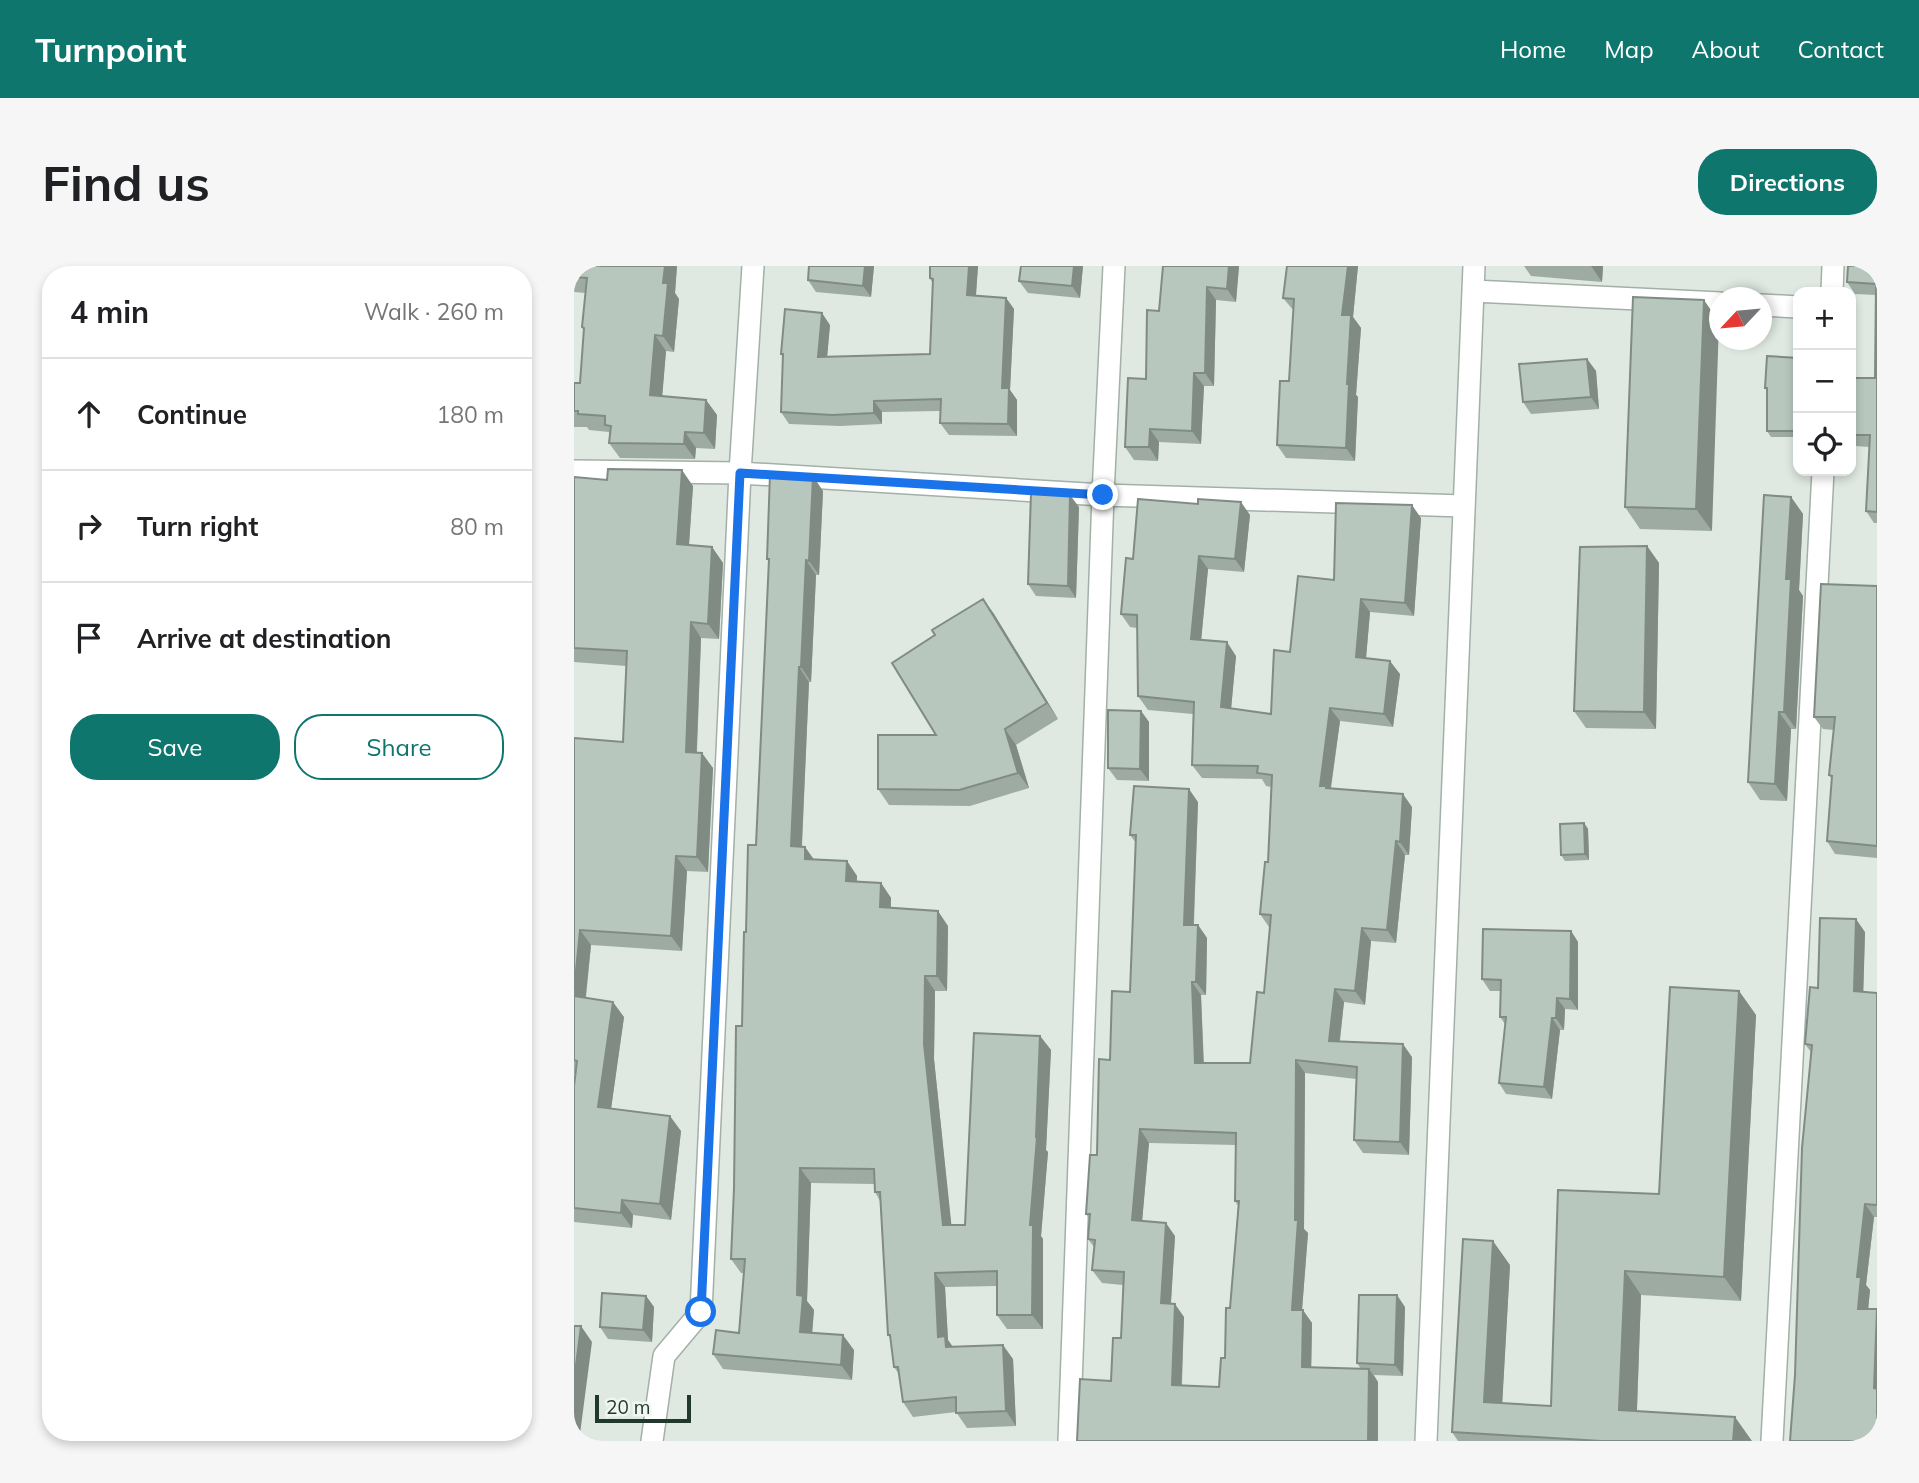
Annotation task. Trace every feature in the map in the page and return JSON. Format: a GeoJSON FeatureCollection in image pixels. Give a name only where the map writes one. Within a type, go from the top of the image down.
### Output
{"type":"FeatureCollection","features":[{"type":"Feature","properties":{"kind":"street"},"geometry":{"type":"LineString","coordinates":[[652,1441],[664,1356],[701,1312],[740,473],[753,266]]}},
{"type":"Feature","properties":{"kind":"street"},"geometry":{"type":"LineString","coordinates":[[1069,1441],[1103,495],[1114,266]]}},
{"type":"Feature","properties":{"kind":"street"},"geometry":{"type":"LineString","coordinates":[[1426,1441],[1474,266]]}},
{"type":"Feature","properties":{"kind":"street"},"geometry":{"type":"LineString","coordinates":[[1832,287],[1833,266]]}},
{"type":"Feature","properties":{"kind":"street"},"geometry":{"type":"LineString","coordinates":[[1473,291],[1709,302]]}},
{"type":"Feature","properties":{"kind":"street"},"geometry":{"type":"LineString","coordinates":[[1772,306],[1793,307]]}},
{"type":"Feature","properties":{"kind":"street"},"geometry":{"type":"LineString","coordinates":[[574,471],[740,473],[1103,495],[1464,506]]}},
{"type":"Feature","properties":{"kind":"street"},"geometry":{"type":"LineString","coordinates":[[1772,1441],[1823,476]]}},
{"type":"Feature","properties":{"kind":"building"},"geometry":{"type":"Polygon","coordinates":[[[574,266],[665,266],[663,283],[668,283],[663,336],[655,335],[650,395],[706,400],[704,433],[685,432],[684,444],[609,443],[611,426],[605,425],[605,416],[578,414],[578,411],[574,411],[574,383],[580,383],[587,278],[574,277],[574,266]]]}},
{"type":"Feature","properties":{"kind":"building"},"geometry":{"type":"Polygon","coordinates":[[[809,266],[865,266],[863,286],[808,280],[809,266]]]}},
{"type":"Feature","properties":{"kind":"building"},"geometry":{"type":"Polygon","coordinates":[[[930,266],[969,266],[967,295],[1006,298],[1002,388],[1009,388],[1008,424],[940,423],[941,399],[874,401],[874,413],[832,415],[781,412],[781,354],[785,309],[822,313],[818,357],[930,354],[933,279],[930,278],[930,266]]]}},
{"type":"Feature","properties":{"kind":"building"},"geometry":{"type":"Polygon","coordinates":[[[1021,266],[1074,266],[1072,286],[1019,281],[1021,266]]]}},
{"type":"Feature","properties":{"kind":"building"},"geometry":{"type":"Polygon","coordinates":[[[1163,266],[1229,266],[1227,289],[1207,287],[1205,373],[1194,373],[1192,431],[1150,429],[1149,447],[1125,447],[1128,378],[1146,379],[1147,310],[1159,311],[1163,266]]]}},
{"type":"Feature","properties":{"kind":"building"},"geometry":{"type":"Polygon","coordinates":[[[1287,266],[1348,266],[1342,315],[1351,315],[1346,448],[1277,445],[1280,381],[1289,381],[1294,299],[1283,298],[1287,266]]]}},
{"type":"Feature","properties":{"kind":"building"},"geometry":{"type":"Polygon","coordinates":[[[1848,266],[1877,266],[1877,512],[1866,511],[1870,435],[1856,435],[1856,378],[1875,378],[1876,284],[1847,282],[1848,266]]]}},
{"type":"Feature","properties":{"kind":"building"},"geometry":{"type":"Polygon","coordinates":[[[1633,297],[1704,300],[1696,509],[1625,507],[1633,297]]]}},
{"type":"Feature","properties":{"kind":"building"},"geometry":{"type":"Polygon","coordinates":[[[1767,356],[1793,358],[1793,431],[1767,431],[1767,356]]]}},
{"type":"Feature","properties":{"kind":"building"},"geometry":{"type":"Polygon","coordinates":[[[1587,359],[1591,397],[1523,402],[1519,364],[1587,359]]]}},
{"type":"Feature","properties":{"kind":"building"},"geometry":{"type":"Polygon","coordinates":[[[608,469],[682,470],[677,544],[712,547],[708,624],[691,622],[686,752],[702,753],[697,857],[676,856],[671,936],[580,930],[574,991],[574,738],[623,742],[627,651],[574,648],[574,477],[607,480],[608,469]]]}},
{"type":"Feature","properties":{"kind":"building"},"geometry":{"type":"Polygon","coordinates":[[[770,474],[813,476],[809,561],[806,560],[799,667],[791,846],[805,847],[805,859],[847,861],[846,881],[881,883],[880,907],[938,911],[937,976],[925,976],[924,1044],[943,1225],[965,1225],[974,1033],[1040,1036],[1037,1137],[1030,1225],[1033,1225],[1032,1315],[997,1315],[997,1271],[935,1273],[938,1337],[945,1336],[946,1347],[1003,1345],[1006,1411],[956,1413],[956,1397],[903,1402],[898,1367],[894,1367],[888,1335],[880,1192],[875,1192],[874,1169],[800,1168],[797,1295],[803,1296],[800,1332],[843,1335],[841,1365],[713,1354],[716,1330],[739,1333],[745,1259],[731,1259],[736,1026],[742,1026],[748,845],[756,845],[769,559],[770,474]]]}},
{"type":"Feature","properties":{"kind":"building"},"geometry":{"type":"Polygon","coordinates":[[[1031,493],[1070,495],[1068,586],[1028,584],[1031,493]]]}},
{"type":"Feature","properties":{"kind":"building"},"geometry":{"type":"Polygon","coordinates":[[[1764,495],[1791,497],[1786,579],[1791,579],[1784,712],[1779,712],[1775,784],[1748,782],[1764,495]]]}},
{"type":"Feature","properties":{"kind":"building"},"geometry":{"type":"Polygon","coordinates":[[[1138,499],[1198,504],[1198,499],[1241,502],[1235,559],[1199,556],[1191,639],[1227,642],[1221,707],[1271,714],[1274,650],[1290,652],[1298,576],[1334,580],[1336,503],[1412,505],[1405,603],[1361,599],[1356,657],[1390,661],[1384,714],[1330,708],[1320,786],[1403,794],[1400,842],[1396,841],[1387,930],[1362,928],[1355,991],[1335,989],[1329,1041],[1403,1044],[1400,1142],[1354,1140],[1357,1067],[1296,1060],[1295,1220],[1298,1220],[1292,1310],[1303,1310],[1302,1367],[1369,1369],[1368,1441],[1077,1441],[1080,1379],[1111,1381],[1113,1338],[1121,1338],[1124,1272],[1092,1270],[1095,1240],[1088,1239],[1090,1214],[1086,1214],[1090,1155],[1097,1155],[1099,1059],[1110,1060],[1112,991],[1130,992],[1136,835],[1130,835],[1134,786],[1189,789],[1184,925],[1198,925],[1196,982],[1192,982],[1195,1063],[1250,1063],[1257,992],[1264,993],[1271,915],[1260,914],[1265,862],[1268,862],[1272,775],[1257,773],[1258,766],[1192,765],[1194,702],[1138,696],[1137,615],[1121,614],[1126,558],[1133,559],[1138,499]],[[1140,1129],[1132,1220],[1166,1223],[1161,1303],[1175,1304],[1172,1385],[1219,1387],[1221,1358],[1225,1358],[1226,1308],[1230,1308],[1239,1201],[1235,1201],[1236,1133],[1140,1129]]]}},
{"type":"Feature","properties":{"kind":"building"},"geometry":{"type":"Polygon","coordinates":[[[1647,546],[1644,712],[1574,711],[1580,547],[1647,546]]]}},
{"type":"Feature","properties":{"kind":"building"},"geometry":{"type":"Polygon","coordinates":[[[1821,584],[1877,586],[1877,846],[1827,841],[1832,776],[1829,775],[1835,717],[1814,717],[1821,584]]]}},
{"type":"Feature","properties":{"kind":"building"},"geometry":{"type":"Polygon","coordinates":[[[983,599],[1047,703],[1005,729],[1018,773],[959,790],[878,789],[878,735],[936,735],[892,663],[935,635],[932,630],[983,599]]]}},
{"type":"Feature","properties":{"kind":"building"},"geometry":{"type":"Polygon","coordinates":[[[1108,710],[1141,711],[1140,769],[1108,768],[1108,710]]]}},
{"type":"Feature","properties":{"kind":"building"},"geometry":{"type":"Polygon","coordinates":[[[1584,823],[1585,854],[1561,855],[1560,824],[1584,823]]]}},
{"type":"Feature","properties":{"kind":"building"},"geometry":{"type":"Polygon","coordinates":[[[1820,918],[1856,919],[1854,991],[1877,993],[1877,1205],[1865,1204],[1857,1277],[1861,1277],[1858,1309],[1877,1309],[1874,1388],[1877,1389],[1877,1441],[1790,1441],[1795,1375],[1802,1148],[1812,1045],[1805,1044],[1810,987],[1818,988],[1820,918]]]}},
{"type":"Feature","properties":{"kind":"building"},"geometry":{"type":"Polygon","coordinates":[[[1483,929],[1571,931],[1570,999],[1557,998],[1544,1087],[1499,1083],[1506,1017],[1500,1017],[1501,980],[1482,979],[1483,929]]]}},
{"type":"Feature","properties":{"kind":"building"},"geometry":{"type":"Polygon","coordinates":[[[1670,987],[1739,991],[1724,1277],[1625,1271],[1619,1410],[1735,1417],[1733,1441],[1601,1441],[1452,1432],[1463,1239],[1493,1241],[1484,1402],[1551,1406],[1558,1190],[1659,1194],[1670,987]]]}},
{"type":"Feature","properties":{"kind":"building"},"geometry":{"type":"Polygon","coordinates":[[[574,996],[613,1002],[598,1107],[670,1116],[660,1204],[622,1200],[621,1213],[574,1208],[574,1086],[577,1061],[574,1060],[574,996]]]}},
{"type":"Feature","properties":{"kind":"building"},"geometry":{"type":"Polygon","coordinates":[[[602,1293],[646,1296],[643,1330],[600,1327],[602,1293]]]}},
{"type":"Feature","properties":{"kind":"building"},"geometry":{"type":"Polygon","coordinates":[[[1359,1295],[1397,1295],[1395,1365],[1357,1363],[1359,1295]]]}},
{"type":"Feature","properties":{"kind":"building"},"geometry":{"type":"Polygon","coordinates":[[[574,1326],[581,1326],[574,1381],[574,1326]]]}},
{"type":"Feature","properties":{"kind":"route"},"geometry":{"type":"LineString","coordinates":[[701,1312],[740,473],[1103,495]]}}]}
